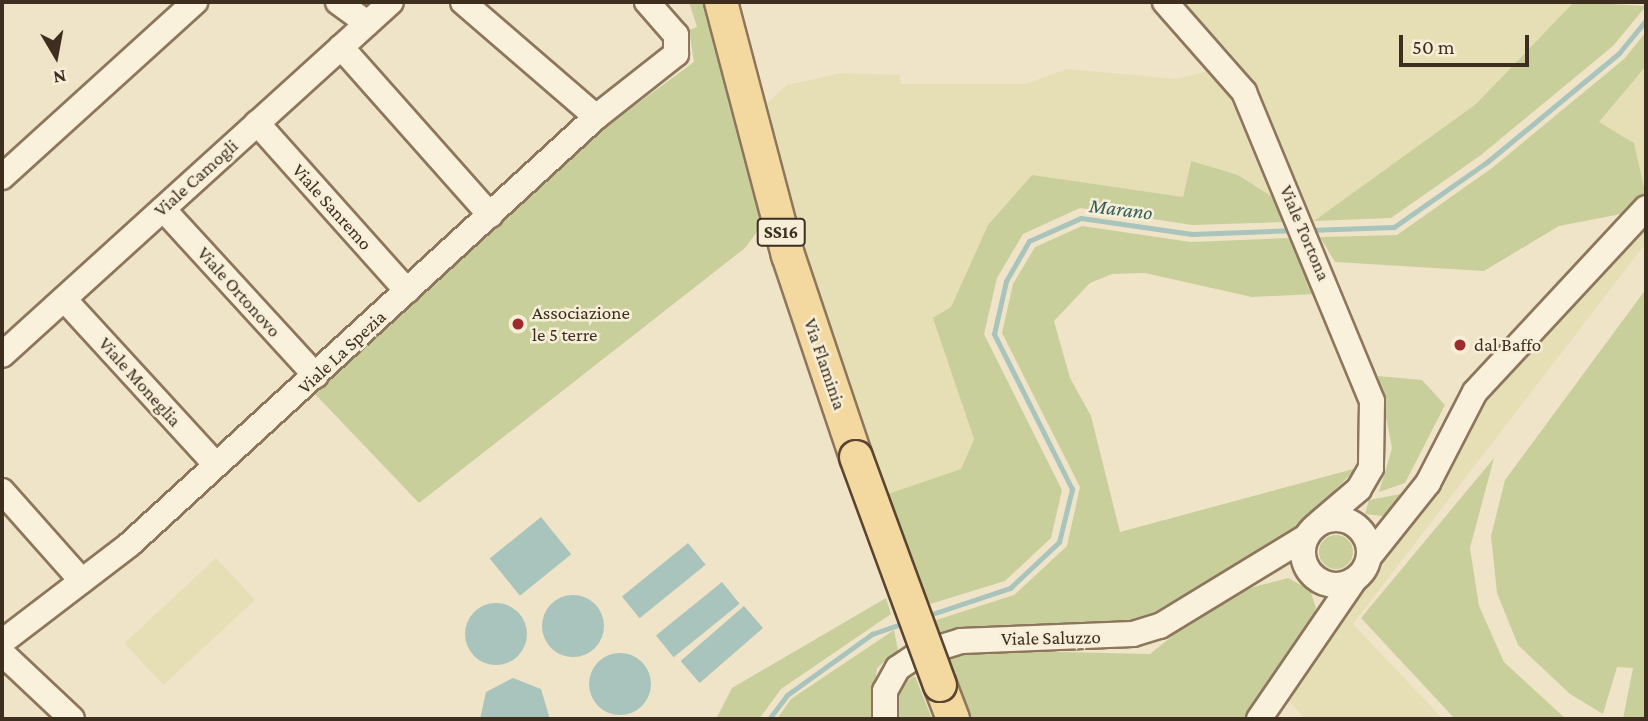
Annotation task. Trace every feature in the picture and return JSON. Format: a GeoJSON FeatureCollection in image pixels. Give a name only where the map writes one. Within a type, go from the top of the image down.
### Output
{"type":"FeatureCollection","features":[{"type":"Feature","properties":{"kind":"main road","name":"Via Flaminia"},"geometry":{"type":"LineString","coordinates":[[721,2],[788,255],[856,457],[953,719]]}},
{"type":"Feature","properties":{"kind":"street"},"geometry":{"type":"LineString","coordinates":[[2,177],[195,2]]}},
{"type":"Feature","properties":{"kind":"street"},"geometry":{"type":"LineString","coordinates":[[338,2],[367,23]]}},
{"type":"Feature","properties":{"kind":"street","name":"Viale Camogli"},"geometry":{"type":"LineString","coordinates":[[2,355],[391,2]]}},
{"type":"Feature","properties":{"kind":"street"},"geometry":{"type":"LineString","coordinates":[[463,2],[596,117]]}},
{"type":"Feature","properties":{"kind":"street","name":"Viale La Spezia"},"geometry":{"type":"LineString","coordinates":[[2,642],[82,581],[216,465],[596,117],[676,54],[676,35],[647,2]]}},
{"type":"Feature","properties":{"kind":"street","name":"Viale Tortona"},"geometry":{"type":"LineString","coordinates":[[1166,2],[1244,92],[1297,211],[1372,401],[1376,448],[1359,489],[1359,527]]}},
{"type":"Feature","properties":{"kind":"street"},"geometry":{"type":"LineString","coordinates":[[341,47],[490,215]]}},
{"type":"Feature","properties":{"kind":"street","name":"Viale Sanremo"},"geometry":{"type":"LineString","coordinates":[[257,123],[407,292]]}},
{"type":"Feature","properties":{"kind":"street"},"geometry":{"type":"LineString","coordinates":[[1259,719],[1394,521],[1428,483],[1475,392],[1646,208]]}},
{"type":"Feature","properties":{"kind":"street","name":"Viale Ortonovo"},"geometry":{"type":"LineString","coordinates":[[163,209],[316,376]]}},
{"type":"Feature","properties":{"kind":"street","name":"Viale Moneglia"},"geometry":{"type":"LineString","coordinates":[[64,299],[216,465]]}},
{"type":"Feature","properties":{"kind":"street","name":"Viale Tortona"},"geometry":{"type":"LineString","coordinates":[[1312,530],[1359,489]]}},
{"type":"Feature","properties":{"kind":"street"},"geometry":{"type":"LineString","coordinates":[[2,491],[82,581]]}},
{"type":"Feature","properties":{"kind":"street"},"geometry":{"type":"LineString","coordinates":[[1327,618],[1314,576],[1303,555],[1312,530],[1337,518],[1359,527],[1394,521]]}},
{"type":"Feature","properties":{"kind":"street"},"geometry":{"type":"LineString","coordinates":[[1359,527],[1369,557]]}},
{"type":"Feature","properties":{"kind":"street","name":"Viale Saluzzo"},"geometry":{"type":"LineString","coordinates":[[885,719],[885,691],[898,668],[919,654],[961,641],[1133,634],[1160,626],[1250,574],[1312,530]]}},
{"type":"Feature","properties":{"kind":"street","name":"Viale Saluzzo"},"geometry":{"type":"LineString","coordinates":[[1250,574],[1314,576]]}},
{"type":"Feature","properties":{"kind":"street"},"geometry":{"type":"LineString","coordinates":[[1314,576],[1335,585],[1354,580]]}},
{"type":"Feature","properties":{"kind":"street"},"geometry":{"type":"LineString","coordinates":[[2,653],[72,719]]}},
{"type":"Feature","properties":{"kind":"shaded area"},"geometry":{"type":"Polygon","coordinates":[[[1184,2],[1574,2],[1476,104],[1314,221],[1236,59],[1184,2]]]}},
{"type":"Feature","properties":{"kind":"shaded area"},"geometry":{"type":"Polygon","coordinates":[[[1646,66],[1645,192],[1634,143],[1599,122],[1646,66]]]}},
{"type":"Feature","properties":{"kind":"shaded area"},"geometry":{"type":"Polygon","coordinates":[[[1067,69],[1177,79],[1216,69],[1280,202],[1238,175],[1190,162],[1183,197],[1032,176],[988,225],[951,307],[934,318],[974,439],[961,469],[888,494],[821,312],[763,107],[787,85],[842,73],[900,75],[901,84],[1026,84],[1067,69]]]}},
{"type":"Feature","properties":{"kind":"shaded area"},"geometry":{"type":"Polygon","coordinates":[[[1646,222],[1646,243],[1353,624],[1443,719],[1305,719],[1288,700],[1489,395],[1646,222]]]}},
{"type":"Feature","properties":{"kind":"shaded area"},"geometry":{"type":"Polygon","coordinates":[[[216,558],[255,600],[163,685],[125,643],[216,558]]]}},
{"type":"Feature","properties":{"kind":"green space"},"geometry":{"type":"Polygon","coordinates":[[[689,2],[705,2],[760,219],[756,233],[745,248],[419,503],[314,393],[607,126],[694,62],[689,30],[697,27],[689,2]]]}},
{"type":"Feature","properties":{"kind":"green space"},"geometry":{"type":"Polygon","coordinates":[[[1574,2],[1646,6],[1613,46],[1481,155],[1391,218],[1314,221],[1476,104],[1574,2]]]}},
{"type":"Feature","properties":{"kind":"green space"},"geometry":{"type":"Polygon","coordinates":[[[1646,32],[1646,66],[1599,122],[1634,143],[1645,192],[1626,213],[1559,226],[1484,271],[1335,262],[1320,237],[1397,235],[1492,168],[1624,59],[1646,32]]]}},
{"type":"Feature","properties":{"kind":"green space"},"geometry":{"type":"Polygon","coordinates":[[[1191,161],[1238,175],[1280,202],[1286,222],[1192,225],[1080,208],[1023,234],[997,278],[984,334],[1062,490],[1051,538],[1005,581],[927,605],[888,494],[961,469],[974,439],[933,318],[951,307],[988,225],[1032,175],[1183,197],[1191,161]]]}},
{"type":"Feature","properties":{"kind":"green space"},"geometry":{"type":"Polygon","coordinates":[[[1082,226],[1191,242],[1291,238],[1315,294],[1252,297],[1145,273],[1112,274],[1090,283],[1054,321],[1070,378],[1091,416],[1120,532],[1357,468],[1294,531],[1142,619],[937,638],[933,621],[1014,595],[1067,546],[1080,487],[1002,333],[1013,284],[1035,247],[1082,226]]]}},
{"type":"Feature","properties":{"kind":"green space"},"geometry":{"type":"Polygon","coordinates":[[[1646,289],[1646,719],[1623,719],[1633,668],[1617,667],[1603,714],[1570,694],[1518,645],[1497,593],[1491,536],[1505,480],[1646,289]]]}},
{"type":"Feature","properties":{"kind":"green space"},"geometry":{"type":"Polygon","coordinates":[[[1378,376],[1422,380],[1445,405],[1405,483],[1379,492],[1392,448],[1378,376]]]}},
{"type":"Feature","properties":{"kind":"green space"},"geometry":{"type":"Polygon","coordinates":[[[1494,458],[1470,548],[1479,606],[1504,662],[1566,719],[1455,719],[1361,618],[1494,458]]]}},
{"type":"Feature","properties":{"kind":"green space"},"geometry":{"type":"Polygon","coordinates":[[[1406,493],[1383,516],[1365,514],[1369,500],[1406,493]]]}},
{"type":"Feature","properties":{"kind":"green space"},"geometry":{"type":"Polygon","coordinates":[[[1336,535],[1348,540],[1353,552],[1348,564],[1336,569],[1324,564],[1319,552],[1324,540],[1336,535]]]}},
{"type":"Feature","properties":{"kind":"green space"},"geometry":{"type":"Polygon","coordinates":[[[1288,578],[1310,590],[1316,608],[1310,628],[1248,719],[966,719],[943,659],[970,650],[1150,654],[1223,595],[1288,578]]]}},
{"type":"Feature","properties":{"kind":"green space"},"geometry":{"type":"Polygon","coordinates":[[[886,598],[891,614],[781,689],[759,719],[716,719],[732,688],[886,598]]]}},
{"type":"Feature","properties":{"kind":"green space"},"geometry":{"type":"Polygon","coordinates":[[[894,630],[898,650],[877,668],[871,719],[777,719],[791,699],[894,630]]]}},
{"type":"Feature","properties":{"kind":"green space"},"geometry":{"type":"Polygon","coordinates":[[[915,676],[932,719],[895,719],[898,685],[915,676]]]}},
{"type":"Feature","properties":{"kind":"water"},"geometry":{"type":"Polygon","coordinates":[[[541,517],[571,554],[520,596],[490,559],[541,517]]]}},
{"type":"Feature","properties":{"kind":"water"},"geometry":{"type":"Polygon","coordinates":[[[688,543],[706,565],[640,618],[622,596],[688,543]]]}},
{"type":"Feature","properties":{"kind":"water"},"geometry":{"type":"Polygon","coordinates":[[[722,582],[740,604],[674,657],[656,635],[722,582]]]}},
{"type":"Feature","properties":{"kind":"water"},"geometry":{"type":"Polygon","coordinates":[[[567,595],[579,595],[595,604],[602,614],[602,638],[595,648],[579,657],[567,657],[556,652],[547,643],[542,632],[542,620],[547,609],[556,600],[567,595]]]}},
{"type":"Feature","properties":{"kind":"water"},"geometry":{"type":"Polygon","coordinates":[[[490,603],[502,603],[518,612],[525,622],[525,646],[518,656],[502,665],[490,665],[479,660],[470,651],[465,640],[465,628],[470,617],[479,608],[490,603]]]}},
{"type":"Feature","properties":{"kind":"water"},"geometry":{"type":"Polygon","coordinates":[[[744,606],[763,628],[700,683],[681,661],[744,606]]]}},
{"type":"Feature","properties":{"kind":"water"},"geometry":{"type":"Polygon","coordinates":[[[614,653],[626,653],[642,662],[649,672],[649,696],[642,706],[626,715],[614,715],[603,710],[594,701],[589,690],[589,678],[594,667],[603,658],[614,653]]]}},
{"type":"Feature","properties":{"kind":"water"},"geometry":{"type":"Polygon","coordinates":[[[513,678],[541,689],[550,719],[480,719],[486,692],[513,678]]]}},
{"type":"Feature","properties":{"kind":"waterway","name":"Marano"},"geometry":{"type":"LineString","coordinates":[[1309,230],[1394,227],[1487,162],[1619,53],[1646,20]]}},
{"type":"Feature","properties":{"kind":"waterway","name":"Marano"},"geometry":{"type":"LineString","coordinates":[[926,616],[1010,588],[1059,542],[1072,489],[994,334],[1006,281],[1029,241],[1081,218],[1192,234],[1295,230]]}},
{"type":"Feature","properties":{"kind":"waterway","name":"Marano"},"geometry":{"type":"LineString","coordinates":[[769,719],[787,695],[872,634],[907,622]]}},
{"type":"Feature","properties":{"kind":"place","name":"Associazione le 5 terre"},"geometry":{"type":"Point","coordinates":[518,324]}},
{"type":"Feature","properties":{"kind":"place","name":"dal Baffo"},"geometry":{"type":"Point","coordinates":[1460,345]}}]}
